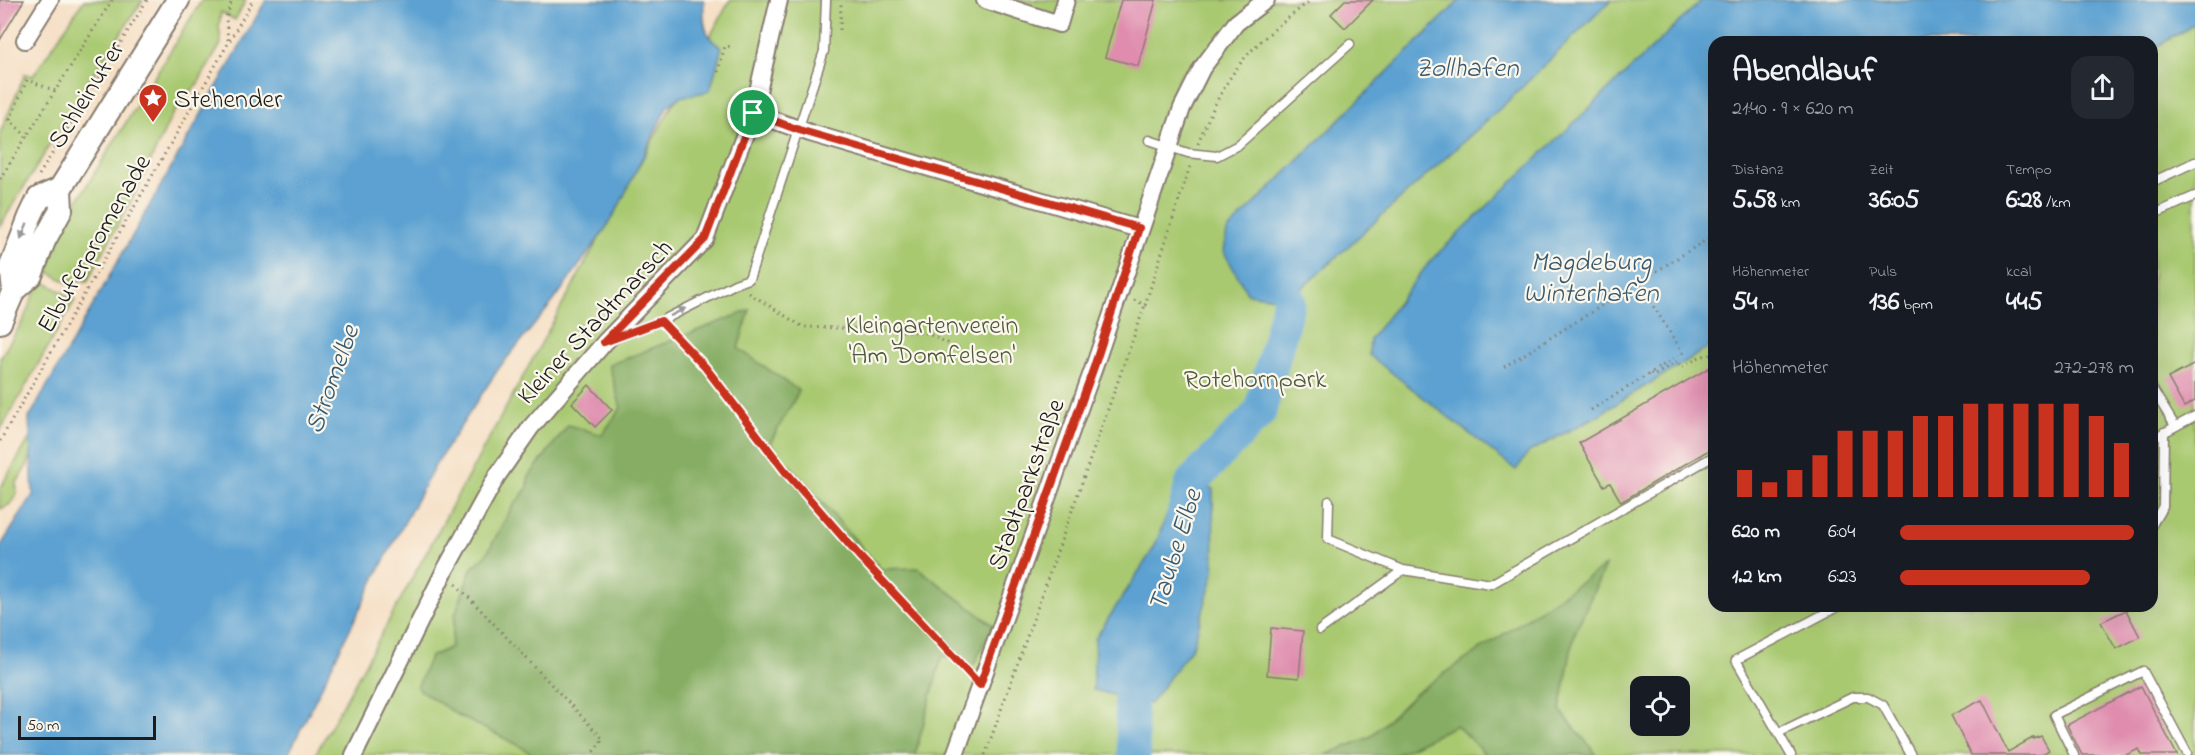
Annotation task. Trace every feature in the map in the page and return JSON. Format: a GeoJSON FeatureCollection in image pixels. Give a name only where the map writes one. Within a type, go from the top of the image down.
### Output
{"type":"FeatureCollection","features":[{"type":"Feature","properties":{"kind":"main road","name":"Schleinufer"},"geometry":{"type":"LineString","coordinates":[[0,322],[14,290],[11,266],[39,198],[60,189],[178,0]]}},
{"type":"Feature","properties":{"kind":"street"},"geometry":{"type":"LineString","coordinates":[[24,40],[50,0]]}},
{"type":"Feature","properties":{"kind":"street","name":"Kleiner Stadtmarsch"},"geometry":{"type":"LineString","coordinates":[[354,755],[444,572],[497,476],[524,437],[604,342],[705,239],[753,113],[779,0]]}},
{"type":"Feature","properties":{"kind":"street"},"geometry":{"type":"LineString","coordinates":[[985,0],[1059,24],[1066,0]]}},
{"type":"Feature","properties":{"kind":"street","name":"Stadtparkstraße"},"geometry":{"type":"LineString","coordinates":[[956,755],[1094,367],[1139,228],[1182,108],[1202,68],[1236,23],[1266,0]]}},
{"type":"Feature","properties":{"kind":"street"},"geometry":{"type":"LineString","coordinates":[[753,113],[799,130],[1139,228]]}},
{"type":"Feature","properties":{"kind":"lane"},"geometry":{"type":"LineString","coordinates":[[604,342],[661,321],[749,279],[824,51],[826,0]]}},
{"type":"Feature","properties":{"kind":"lane"},"geometry":{"type":"LineString","coordinates":[[1149,140],[1194,154],[1217,156],[1238,146],[1350,44]]}},
{"type":"Feature","properties":{"kind":"lane"},"geometry":{"type":"LineString","coordinates":[[2158,179],[2195,162]]}},
{"type":"Feature","properties":{"kind":"lane"},"geometry":{"type":"LineString","coordinates":[[2158,212],[2195,196]]}},
{"type":"Feature","properties":{"kind":"lane"},"geometry":{"type":"LineString","coordinates":[[2158,398],[2175,426]]}},
{"type":"Feature","properties":{"kind":"lane"},"geometry":{"type":"LineString","coordinates":[[2158,436],[2195,416]]}},
{"type":"Feature","properties":{"kind":"lane"},"geometry":{"type":"LineString","coordinates":[[2158,515],[2163,506],[2164,432]]}},
{"type":"Feature","properties":{"kind":"lane"},"geometry":{"type":"LineString","coordinates":[[1329,501],[1328,539],[1403,570],[1491,585],[1708,459]]}},
{"type":"Feature","properties":{"kind":"lane"},"geometry":{"type":"LineString","coordinates":[[1320,630],[1403,570]]}},
{"type":"Feature","properties":{"kind":"lane"},"geometry":{"type":"LineString","coordinates":[[1791,755],[1736,660],[1828,612]]}},
{"type":"Feature","properties":{"kind":"lane"},"geometry":{"type":"LineString","coordinates":[[2074,755],[2054,715],[2143,670],[2188,752]]}},
{"type":"Feature","properties":{"kind":"lane"},"geometry":{"type":"LineString","coordinates":[[1778,733],[1853,697],[1868,697],[1882,705],[1911,755]]}},
{"type":"Feature","properties":{"kind":"path"},"geometry":{"type":"LineString","coordinates":[[0,179],[112,0]]}},
{"type":"Feature","properties":{"kind":"path","name":"Schleinufer"},"geometry":{"type":"LineString","coordinates":[[36,181],[147,0]]}},
{"type":"Feature","properties":{"kind":"path"},"geometry":{"type":"LineString","coordinates":[[229,42],[226,18],[232,0]]}},
{"type":"Feature","properties":{"kind":"path","name":"Elbuferpromenade"},"geometry":{"type":"LineString","coordinates":[[0,441],[253,0]]}},
{"type":"Feature","properties":{"kind":"path"},"geometry":{"type":"LineString","coordinates":[[718,72],[725,46],[733,47]]}},
{"type":"Feature","properties":{"kind":"path"},"geometry":{"type":"LineString","coordinates":[[27,137],[10,120],[27,80],[56,91]]}},
{"type":"Feature","properties":{"kind":"path"},"geometry":{"type":"LineString","coordinates":[[1504,367],[1708,239]]}},
{"type":"Feature","properties":{"kind":"path"},"geometry":{"type":"LineString","coordinates":[[1591,410],[1683,353],[1638,282]]}},
{"type":"Feature","properties":{"kind":"path"},"geometry":{"type":"LineString","coordinates":[[735,284],[802,327],[926,333],[967,352]]}},
{"type":"Feature","properties":{"kind":"path"},"geometry":{"type":"LineString","coordinates":[[985,755],[1145,305]]}},
{"type":"Feature","properties":{"kind":"path"},"geometry":{"type":"LineString","coordinates":[[661,321],[705,367],[785,471],[861,558],[980,685]]}},
{"type":"Feature","properties":{"kind":"path"},"geometry":{"type":"LineString","coordinates":[[1651,373],[1653,376],[1678,361],[1681,368],[1701,356],[1708,355]]}},
{"type":"Feature","properties":{"kind":"path"},"geometry":{"type":"LineString","coordinates":[[444,572],[603,740],[591,755]]}},
{"type":"Feature","properties":{"kind":"green space"},"geometry":{"type":"Polygon","coordinates":[[[84,0],[143,0],[86,86],[0,226],[0,133],[25,74],[33,76],[84,0]]]}},
{"type":"Feature","properties":{"kind":"green space"},"geometry":{"type":"Polygon","coordinates":[[[202,0],[246,0],[235,20],[221,12],[219,26],[221,44],[198,83],[172,115],[138,188],[87,282],[81,279],[79,282],[72,280],[70,284],[43,269],[61,227],[202,0]]]}},
{"type":"Feature","properties":{"kind":"green space","name":"Rotehornpark"},"geometry":{"type":"Polygon","coordinates":[[[730,0],[2195,0],[2195,755],[315,755],[730,0]]]}},
{"type":"Feature","properties":{"kind":"green space"},"geometry":{"type":"Polygon","coordinates":[[[40,279],[75,300],[0,431],[0,358],[23,321],[40,279]]]}},
{"type":"Feature","properties":{"kind":"green space"},"geometry":{"type":"Polygon","coordinates":[[[750,310],[738,348],[799,391],[770,443],[881,569],[918,568],[993,625],[974,664],[942,656],[915,755],[533,755],[518,745],[459,716],[417,688],[430,657],[451,647],[455,615],[471,569],[486,555],[511,509],[528,487],[528,478],[568,425],[602,435],[621,408],[609,365],[750,310]]]}},
{"type":"Feature","properties":{"kind":"green space"},"geometry":{"type":"Polygon","coordinates":[[[43,416],[28,464],[16,484],[16,497],[12,503],[0,509],[0,488],[43,416]]]}},
{"type":"Feature","properties":{"kind":"green space"},"geometry":{"type":"Polygon","coordinates":[[[1605,566],[1574,635],[1560,710],[1597,755],[1486,755],[1456,725],[1396,755],[1325,755],[1370,737],[1417,692],[1605,566]]]}},
{"type":"Feature","properties":{"kind":"water","name":"Stromelbe"},"geometry":{"type":"Polygon","coordinates":[[[266,0],[704,0],[704,21],[708,33],[711,39],[722,47],[710,91],[680,97],[667,107],[619,206],[604,231],[553,302],[499,368],[436,464],[380,568],[288,755],[0,755],[0,547],[33,495],[29,418],[266,0]]]}},
{"type":"Feature","properties":{"kind":"water","name":"Zollhafen"},"geometry":{"type":"Polygon","coordinates":[[[1460,0],[1611,0],[1505,104],[1289,300],[1248,294],[1224,252],[1227,231],[1460,0]]]}},
{"type":"Feature","properties":{"kind":"water","name":"Magdeburg Winterhafen"},"geometry":{"type":"Polygon","coordinates":[[[1702,0],[2195,0],[2195,24],[2158,46],[2158,36],[1708,36],[1708,348],[1595,417],[1529,452],[1516,470],[1369,355],[1370,339],[1431,260],[1702,0]]]}},
{"type":"Feature","properties":{"kind":"water"},"geometry":{"type":"Polygon","coordinates":[[[1192,482],[1213,489],[1214,573],[1193,646],[1150,704],[1093,690],[1095,639],[1154,548],[1175,493],[1192,482]]]}},
{"type":"Feature","properties":{"kind":"building"},"geometry":{"type":"Polygon","coordinates":[[[0,0],[24,0],[0,40],[0,0]]]}},
{"type":"Feature","properties":{"kind":"building"},"geometry":{"type":"Polygon","coordinates":[[[1121,0],[1156,0],[1138,66],[1105,57],[1121,0]]]}},
{"type":"Feature","properties":{"kind":"building"},"geometry":{"type":"Polygon","coordinates":[[[1345,0],[1373,0],[1345,28],[1331,14],[1345,0]]]}},
{"type":"Feature","properties":{"kind":"building"},"geometry":{"type":"Polygon","coordinates":[[[2195,364],[2195,401],[2184,407],[2168,378],[2195,364]]]}},
{"type":"Feature","properties":{"kind":"building"},"geometry":{"type":"Polygon","coordinates":[[[1708,368],[1708,451],[1621,502],[1610,483],[1604,486],[1579,443],[1708,368]]]}},
{"type":"Feature","properties":{"kind":"building"},"geometry":{"type":"Polygon","coordinates":[[[589,385],[612,410],[595,427],[572,403],[589,385]]]}},
{"type":"Feature","properties":{"kind":"building"},"geometry":{"type":"Polygon","coordinates":[[[2122,612],[2127,612],[2140,637],[2116,649],[2101,622],[2122,612]]]}},
{"type":"Feature","properties":{"kind":"building"},"geometry":{"type":"Polygon","coordinates":[[[1271,628],[1303,631],[1299,678],[1267,675],[1271,628]]]}},
{"type":"Feature","properties":{"kind":"building"},"geometry":{"type":"Polygon","coordinates":[[[2141,686],[2177,755],[2142,755],[2139,749],[2126,755],[2082,755],[2067,725],[2141,686]]]}},
{"type":"Feature","properties":{"kind":"building"},"geometry":{"type":"Polygon","coordinates":[[[1982,700],[2008,752],[2034,737],[2034,739],[2041,736],[2049,750],[2041,755],[1971,755],[1951,715],[1982,700]]]}},
{"type":"Feature","properties":{"kind":"waterway","name":"Taube Elbe"},"geometry":{"type":"LineString","coordinates":[[1180,526],[1192,482],[1260,412],[1289,300]]}},
{"type":"Feature","properties":{"kind":"waterway","name":"Taube Elbe"},"geometry":{"type":"LineString","coordinates":[[1134,755],[1130,699],[1142,657]]}},
{"type":"Feature","properties":{"kind":"place","name":"Stehender"},"geometry":{"type":"Point","coordinates":[153,124]}},
{"type":"Feature","properties":{"kind":"route"},"geometry":{"type":"LineString","coordinates":[[753,113],[799,130],[1139,228],[1094,367],[980,685],[861,558],[785,471],[705,367],[661,321],[604,342],[705,239],[753,113]]}},
{"type":"Feature","properties":{"kind":"park label","name":"Kleingartenverein 'Am Domfelsen'"},"geometry":{"type":"Point","coordinates":[932,339]}}]}
